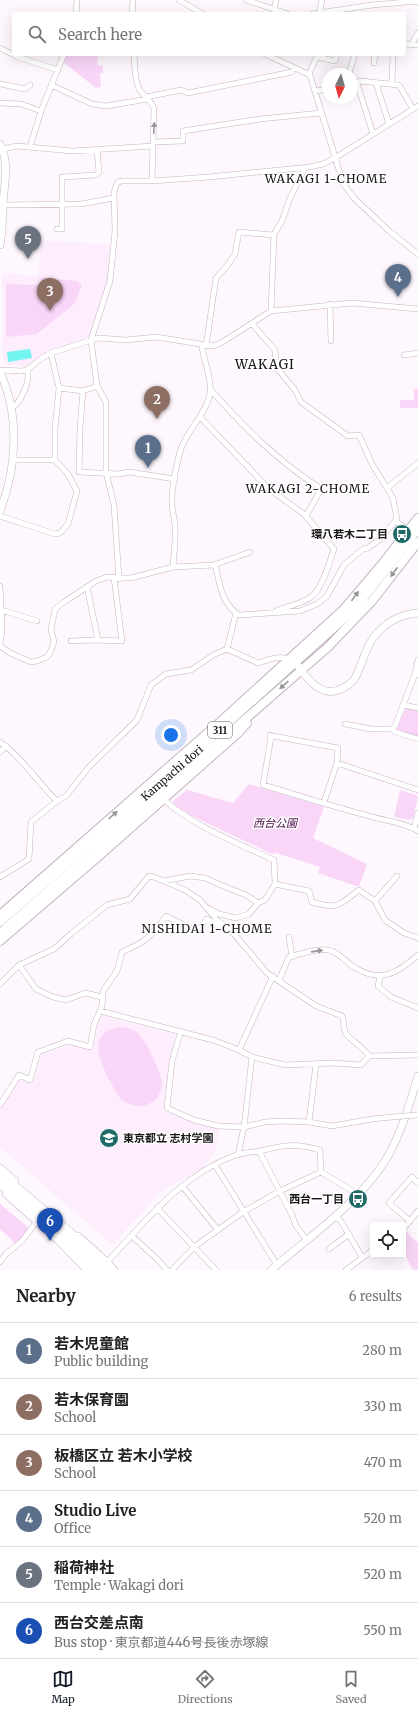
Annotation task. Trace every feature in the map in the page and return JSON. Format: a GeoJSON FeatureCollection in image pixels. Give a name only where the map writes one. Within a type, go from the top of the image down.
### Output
{"type":"FeatureCollection","features":[{"type":"Feature","properties":{"kind":"highway"},"geometry":{"type":"LineString","coordinates":[[0,1174],[107,1266]]}},
{"type":"Feature","properties":{"kind":"highway"},"geometry":{"type":"LineString","coordinates":[[0,1183],[65,1238],[97,1270]]}},
{"type":"Feature","properties":{"kind":"main road"},"geometry":{"type":"LineString","coordinates":[[7,919],[35,907],[66,871],[151,784],[220,722],[292,661],[343,610],[418,518]]}},
{"type":"Feature","properties":{"kind":"main road","name":"Kampachi dori"},"geometry":{"type":"LineString","coordinates":[[66,871],[292,661],[358,605],[418,529]]}},
{"type":"Feature","properties":{"kind":"main road","name":"Kampachi dori"},"geometry":{"type":"LineString","coordinates":[[0,922],[7,919],[66,871],[266,701],[342,633],[372,601],[417,545]]}},
{"type":"Feature","properties":{"kind":"main road"},"geometry":{"type":"LineString","coordinates":[[7,919],[66,871],[163,799],[238,733],[266,701]]}},
{"type":"Feature","properties":{"kind":"main road"},"geometry":{"type":"LineString","coordinates":[[0,941],[7,919],[31,892],[66,871]]}},
{"type":"Feature","properties":{"kind":"main road","name":"Kampachi dori"},"geometry":{"type":"LineString","coordinates":[[0,933],[7,919]]}},
{"type":"Feature","properties":{"kind":"street"},"geometry":{"type":"LineString","coordinates":[[76,12],[77,0]]}},
{"type":"Feature","properties":{"kind":"street"},"geometry":{"type":"LineString","coordinates":[[132,12],[133,0]]}},
{"type":"Feature","properties":{"kind":"street"},"geometry":{"type":"LineString","coordinates":[[179,0],[200,12]]}},
{"type":"Feature","properties":{"kind":"street"},"geometry":{"type":"LineString","coordinates":[[246,0],[281,12]]}},
{"type":"Feature","properties":{"kind":"street"},"geometry":{"type":"LineString","coordinates":[[274,10],[276,0]]}},
{"type":"Feature","properties":{"kind":"street"},"geometry":{"type":"LineString","coordinates":[[319,12],[322,0]]}},
{"type":"Feature","properties":{"kind":"street"},"geometry":{"type":"LineString","coordinates":[[331,12],[372,5],[417,1]]}},
{"type":"Feature","properties":{"kind":"street"},"geometry":{"type":"LineString","coordinates":[[411,45],[418,33]]}},
{"type":"Feature","properties":{"kind":"street"},"geometry":{"type":"LineString","coordinates":[[406,44],[418,45]]}},
{"type":"Feature","properties":{"kind":"street"},"geometry":{"type":"LineString","coordinates":[[0,48],[12,54]]}},
{"type":"Feature","properties":{"kind":"street"},"geometry":{"type":"LineString","coordinates":[[16,56],[58,70]]}},
{"type":"Feature","properties":{"kind":"street"},"geometry":{"type":"LineString","coordinates":[[30,147],[41,111],[63,56]]}},
{"type":"Feature","properties":{"kind":"street"},"geometry":{"type":"LineString","coordinates":[[134,56],[137,81],[140,89],[153,104],[154,109],[152,181]]}},
{"type":"Feature","properties":{"kind":"street"},"geometry":{"type":"LineString","coordinates":[[269,56],[292,68],[309,74]]}},
{"type":"Feature","properties":{"kind":"street"},"geometry":{"type":"LineString","coordinates":[[318,56],[309,74],[343,183],[354,198],[389,231],[418,254]]}},
{"type":"Feature","properties":{"kind":"street"},"geometry":{"type":"LineString","coordinates":[[321,56],[335,61],[336,56]]}},
{"type":"Feature","properties":{"kind":"street"},"geometry":{"type":"LineString","coordinates":[[351,68],[354,56]]}},
{"type":"Feature","properties":{"kind":"street"},"geometry":{"type":"LineString","coordinates":[[374,63],[375,56]]}},
{"type":"Feature","properties":{"kind":"street"},"geometry":{"type":"LineString","coordinates":[[392,84],[393,56]]}},
{"type":"Feature","properties":{"kind":"street"},"geometry":{"type":"LineString","coordinates":[[51,85],[92,104],[106,106],[181,90],[188,93],[292,68]]}},
{"type":"Feature","properties":{"kind":"street"},"geometry":{"type":"LineString","coordinates":[[71,641],[122,641],[117,578],[114,504],[106,472],[106,402],[97,386],[91,340],[110,281],[115,231],[114,198],[116,186],[119,182],[152,181],[305,168],[323,164],[416,107],[399,85],[358,82]]}},
{"type":"Feature","properties":{"kind":"street"},"geometry":{"type":"LineString","coordinates":[[376,83],[389,124]]}},
{"type":"Feature","properties":{"kind":"street"},"geometry":{"type":"LineString","coordinates":[[0,84],[24,89],[30,85]]}},
{"type":"Feature","properties":{"kind":"street"},"geometry":{"type":"LineString","coordinates":[[315,91],[322,90]]}},
{"type":"Feature","properties":{"kind":"street"},"geometry":{"type":"LineString","coordinates":[[358,95],[373,134]]}},
{"type":"Feature","properties":{"kind":"street"},"geometry":{"type":"LineString","coordinates":[[0,103],[21,104],[41,111]]}},
{"type":"Feature","properties":{"kind":"street"},"geometry":{"type":"LineString","coordinates":[[0,245],[6,168],[2,149],[17,146],[73,151],[182,141],[183,131],[260,119],[321,113]]}},
{"type":"Feature","properties":{"kind":"street"},"geometry":{"type":"LineString","coordinates":[[57,229],[62,229],[62,177],[96,175],[99,172],[97,149]]}},
{"type":"Feature","properties":{"kind":"street"},"geometry":{"type":"LineString","coordinates":[[271,311],[274,235],[282,221],[290,198],[305,168]]}},
{"type":"Feature","properties":{"kind":"street"},"geometry":{"type":"LineString","coordinates":[[3,205],[81,204],[114,198]]}},
{"type":"Feature","properties":{"kind":"street"},"geometry":{"type":"LineString","coordinates":[[173,567],[175,525],[172,504],[181,448],[200,417],[210,393],[209,379],[202,353],[216,278],[235,254],[239,232],[274,235]]}},
{"type":"Feature","properties":{"kind":"street"},"geometry":{"type":"LineString","coordinates":[[330,304],[331,341]]}},
{"type":"Feature","properties":{"kind":"street"},"geometry":{"type":"LineString","coordinates":[[0,510],[10,481],[13,460],[12,408],[0,371],[27,370],[51,353],[98,338],[126,340],[156,337],[212,346],[221,343],[271,311],[330,304],[366,304],[418,309]]}},
{"type":"Feature","properties":{"kind":"street"},"geometry":{"type":"LineString","coordinates":[[214,565],[224,598],[228,606],[241,616],[300,611],[321,601],[327,596],[344,565],[363,549],[368,548],[379,540],[397,519],[394,502],[372,464],[359,435],[348,436],[301,402],[295,390],[277,368],[275,350],[252,324]]}},
{"type":"Feature","properties":{"kind":"street"},"geometry":{"type":"LineString","coordinates":[[0,516],[55,534],[60,534],[65,530],[68,524],[77,490],[68,474],[55,460],[55,429],[60,388],[51,353]]}},
{"type":"Feature","properties":{"kind":"street"},"geometry":{"type":"LineString","coordinates":[[404,355],[418,353]]}},
{"type":"Feature","properties":{"kind":"street"},"geometry":{"type":"LineString","coordinates":[[12,408],[19,401],[27,381],[29,375],[27,370]]}},
{"type":"Feature","properties":{"kind":"street"},"geometry":{"type":"LineString","coordinates":[[60,388],[84,391],[97,386]]}},
{"type":"Feature","properties":{"kind":"street"},"geometry":{"type":"LineString","coordinates":[[210,389],[244,426],[270,451],[296,472],[320,488],[320,491],[306,516]]}},
{"type":"Feature","properties":{"kind":"street"},"geometry":{"type":"LineString","coordinates":[[84,391],[80,428],[80,472],[106,472],[119,474],[129,472],[175,479]]}},
{"type":"Feature","properties":{"kind":"street"},"geometry":{"type":"LineString","coordinates":[[200,417],[269,489],[306,516],[334,549],[320,586],[313,596],[273,613]]}},
{"type":"Feature","properties":{"kind":"street"},"geometry":{"type":"LineString","coordinates":[[13,460],[55,460]]}},
{"type":"Feature","properties":{"kind":"street"},"geometry":{"type":"LineString","coordinates":[[387,488],[418,463]]}},
{"type":"Feature","properties":{"kind":"street"},"geometry":{"type":"LineString","coordinates":[[395,521],[409,530]]}},
{"type":"Feature","properties":{"kind":"street"},"geometry":{"type":"LineString","coordinates":[[0,586],[2,629],[0,645],[10,653],[31,662],[47,657],[54,642],[51,630],[55,610],[64,602],[96,581],[107,577],[117,578],[144,576],[173,567],[214,565],[250,552]]}},
{"type":"Feature","properties":{"kind":"street"},"geometry":{"type":"LineString","coordinates":[[87,587],[98,640]]}},
{"type":"Feature","properties":{"kind":"street"},"geometry":{"type":"LineString","coordinates":[[1,610],[36,621]]}},
{"type":"Feature","properties":{"kind":"street"},"geometry":{"type":"LineString","coordinates":[[227,649],[236,613]]}},
{"type":"Feature","properties":{"kind":"street"},"geometry":{"type":"LineString","coordinates":[[0,877],[29,858],[32,822],[66,796],[89,767],[137,720],[151,685],[166,674],[191,670],[215,654],[227,649],[258,663],[284,657],[292,661],[312,683],[321,689],[332,691],[345,688],[355,679],[370,643],[381,628],[397,618],[418,613]]}},
{"type":"Feature","properties":{"kind":"street"},"geometry":{"type":"LineString","coordinates":[[392,729],[395,726],[417,675],[418,660]]}},
{"type":"Feature","properties":{"kind":"street"},"geometry":{"type":"LineString","coordinates":[[404,705],[418,708]]}},
{"type":"Feature","properties":{"kind":"street"},"geometry":{"type":"LineString","coordinates":[[345,724],[371,728],[392,729],[395,732],[418,739]]}},
{"type":"Feature","properties":{"kind":"street"},"geometry":{"type":"LineString","coordinates":[[324,802],[337,763],[338,748],[270,736],[263,785],[367,816],[406,824],[416,830],[418,813]]}},
{"type":"Feature","properties":{"kind":"street"},"geometry":{"type":"LineString","coordinates":[[0,742],[26,766],[46,791],[58,801]]}},
{"type":"Feature","properties":{"kind":"street"},"geometry":{"type":"LineString","coordinates":[[0,752],[6,746]]}},
{"type":"Feature","properties":{"kind":"street"},"geometry":{"type":"LineString","coordinates":[[337,763],[418,790]]}},
{"type":"Feature","properties":{"kind":"street"},"geometry":{"type":"LineString","coordinates":[[163,799],[183,816],[209,830],[274,860],[274,884],[265,900],[258,903],[249,914],[236,918],[219,914],[206,906]]}},
{"type":"Feature","properties":{"kind":"street"},"geometry":{"type":"LineString","coordinates":[[0,984],[19,965],[54,950],[72,933],[107,905],[130,899],[149,876],[185,890],[200,900],[267,972],[316,1006],[342,1016],[344,1019],[344,1030],[346,1034],[364,1049],[369,1056]]}},
{"type":"Feature","properties":{"kind":"street"},"geometry":{"type":"LineString","coordinates":[[163,881],[190,876],[201,876],[246,895],[258,903]]}},
{"type":"Feature","properties":{"kind":"street"},"geometry":{"type":"LineString","coordinates":[[375,901],[397,876]]}},
{"type":"Feature","properties":{"kind":"street"},"geometry":{"type":"LineString","coordinates":[[274,884],[309,892],[312,902],[330,908],[341,903],[359,890],[375,901],[385,920],[404,933],[418,938]]}},
{"type":"Feature","properties":{"kind":"street"},"geometry":{"type":"LineString","coordinates":[[0,1105],[19,1075],[30,1080],[38,1052],[68,1041],[90,1047],[94,1025],[100,1011],[103,991],[117,971],[122,952],[140,944],[156,931],[166,916],[192,929],[200,928],[207,919],[228,929]]}},
{"type":"Feature","properties":{"kind":"street"},"geometry":{"type":"LineString","coordinates":[[289,937],[292,957]]}},
{"type":"Feature","properties":{"kind":"street"},"geometry":{"type":"LineString","coordinates":[[279,980],[289,957],[318,950],[332,951],[356,969],[380,977],[400,970],[418,955]]}},
{"type":"Feature","properties":{"kind":"street"},"geometry":{"type":"LineString","coordinates":[[19,965],[36,990],[53,997],[66,1000],[85,993],[102,997]]}},
{"type":"Feature","properties":{"kind":"street"},"geometry":{"type":"LineString","coordinates":[[239,1050],[273,976]]}},
{"type":"Feature","properties":{"kind":"street"},"geometry":{"type":"LineString","coordinates":[[380,977],[378,986],[391,997],[418,1008]]}},
{"type":"Feature","properties":{"kind":"street"},"geometry":{"type":"LineString","coordinates":[[100,1011],[213,1040],[239,1050],[252,1057],[285,1065],[333,1063],[361,1065],[369,1056],[418,1055]]}},
{"type":"Feature","properties":{"kind":"street"},"geometry":{"type":"LineString","coordinates":[[181,1031],[172,1061],[167,1108],[194,1120],[218,1126],[244,1127],[264,1122],[309,1122],[332,1126],[372,1119],[418,1115]]}},
{"type":"Feature","properties":{"kind":"street"},"geometry":{"type":"LineString","coordinates":[[238,1155],[244,1127],[252,1057]]}},
{"type":"Feature","properties":{"kind":"street"},"geometry":{"type":"LineString","coordinates":[[309,1122],[316,1064]]}},
{"type":"Feature","properties":{"kind":"street"},"geometry":{"type":"LineString","coordinates":[[215,1165],[274,1268],[359,1195],[382,1165],[402,1127],[418,1076]]}},
{"type":"Feature","properties":{"kind":"street"},"geometry":{"type":"LineString","coordinates":[[107,1266],[157,1208],[201,1172],[215,1165],[238,1155],[277,1146],[304,1146],[320,1150],[321,1172]]}},
{"type":"Feature","properties":{"kind":"street"},"geometry":{"type":"LineString","coordinates":[[259,1151],[292,1215],[296,1226],[306,1240]]}},
{"type":"Feature","properties":{"kind":"street"},"geometry":{"type":"LineString","coordinates":[[0,1168],[107,1266],[114,1270]]}},
{"type":"Feature","properties":{"kind":"street"},"geometry":{"type":"LineString","coordinates":[[321,1172],[359,1195]]}},
{"type":"Feature","properties":{"kind":"street"},"geometry":{"type":"LineString","coordinates":[[172,1270],[194,1247],[243,1212],[280,1191],[321,1172]]}},
{"type":"Feature","properties":{"kind":"street"},"geometry":{"type":"LineString","coordinates":[[410,1221],[389,1203],[412,1177],[418,1183]]}},
{"type":"Feature","properties":{"kind":"street"},"geometry":{"type":"LineString","coordinates":[[183,1187],[218,1230]]}},
{"type":"Feature","properties":{"kind":"street"},"geometry":{"type":"LineString","coordinates":[[0,1188],[79,1260],[87,1270]]}},
{"type":"Feature","properties":{"kind":"street"},"geometry":{"type":"LineString","coordinates":[[157,1208],[216,1270]]}},
{"type":"Feature","properties":{"kind":"street"},"geometry":{"type":"LineString","coordinates":[[406,1226],[418,1211]]}},
{"type":"Feature","properties":{"kind":"street"},"geometry":{"type":"LineString","coordinates":[[335,1215],[349,1234],[362,1257]]}},
{"type":"Feature","properties":{"kind":"street"},"geometry":{"type":"LineString","coordinates":[[0,1262],[6,1254],[22,1241],[37,1221]]}},
{"type":"Feature","properties":{"kind":"street"},"geometry":{"type":"LineString","coordinates":[[329,1249],[349,1234]]}},
{"type":"Feature","properties":{"kind":"street"},"geometry":{"type":"LineString","coordinates":[[132,1236],[167,1270]]}},
{"type":"Feature","properties":{"kind":"street"},"geometry":{"type":"LineString","coordinates":[[346,1270],[370,1252]]}},
{"type":"Feature","properties":{"kind":"shaded area"},"geometry":{"type":"Polygon","coordinates":[[[41,241],[112,244],[108,281],[90,335],[86,339],[49,351],[26,366],[7,365],[3,362],[2,273],[38,276],[41,241]]]}},
{"type":"Feature","properties":{"kind":"shaded area","name":"東京都立 志村学園"},"geometry":{"type":"Polygon","coordinates":[[[103,1016],[175,1034],[163,1111],[195,1123],[220,1129],[214,1154],[201,1169],[160,1192],[113,1245],[0,1147],[0,1109],[18,1081],[22,1080],[33,1084],[41,1054],[69,1045],[90,1049],[93,1048],[100,1018],[103,1016]]]}},
{"type":"Feature","properties":{"kind":"green space"},"geometry":{"type":"Polygon","coordinates":[[[65,56],[98,56],[97,65],[103,66],[103,73],[100,73],[101,87],[96,88],[63,62],[65,56]]]}},
{"type":"Feature","properties":{"kind":"green space"},"geometry":{"type":"Polygon","coordinates":[[[41,278],[77,281],[82,285],[74,304],[37,334],[6,337],[6,284],[40,285],[41,278]]]}},
{"type":"Feature","properties":{"kind":"green space"},"geometry":{"type":"Polygon","coordinates":[[[414,389],[418,389],[418,408],[400,408],[400,400],[414,400],[414,389]]]}},
{"type":"Feature","properties":{"kind":"green space"},"geometry":{"type":"Polygon","coordinates":[[[407,708],[418,710],[417,737],[397,729],[407,708]]]}},
{"type":"Feature","properties":{"kind":"green space","name":"西台公園"},"geometry":{"type":"Polygon","coordinates":[[[249,784],[324,807],[313,838],[367,864],[359,887],[318,873],[320,867],[276,853],[272,854],[192,816],[173,804],[174,800],[187,790],[233,803],[249,784]]]}},
{"type":"Feature","properties":{"kind":"green space"},"geometry":{"type":"Polygon","coordinates":[[[400,790],[418,797],[413,818],[410,820],[394,817],[400,790]]]}},
{"type":"Feature","properties":{"kind":"green space"},"geometry":{"type":"Polygon","coordinates":[[[121,1027],[132,1029],[138,1033],[153,1057],[161,1078],[162,1083],[157,1098],[146,1105],[132,1105],[119,1097],[103,1068],[99,1046],[101,1037],[108,1031],[121,1027]]]}},
{"type":"Feature","properties":{"kind":"green space"},"geometry":{"type":"Polygon","coordinates":[[[0,1204],[29,1228],[21,1240],[16,1244],[0,1229],[0,1204]]]}},
{"type":"Feature","properties":{"kind":"green space"},"geometry":{"type":"Polygon","coordinates":[[[408,1231],[409,1235],[418,1243],[418,1270],[413,1270],[406,1257],[406,1233],[408,1231]]]}},
{"type":"Feature","properties":{"kind":"water"},"geometry":{"type":"Polygon","coordinates":[[[30,349],[32,358],[8,362],[7,352],[30,349]]]}},
{"type":"Feature","properties":{"kind":"place","name":"稲荷神社"},"geometry":{"type":"Point","coordinates":[28,259]}},
{"type":"Feature","properties":{"kind":"place","name":"Studio Live"},"geometry":{"type":"Point","coordinates":[398,297]}},
{"type":"Feature","properties":{"kind":"place","name":"板橋区立 若木小学校"},"geometry":{"type":"Point","coordinates":[50,311]}},
{"type":"Feature","properties":{"kind":"place","name":"若木保育園"},"geometry":{"type":"Point","coordinates":[157,419]}},
{"type":"Feature","properties":{"kind":"place","name":"若木児童館"},"geometry":{"type":"Point","coordinates":[148,468]}},
{"type":"Feature","properties":{"kind":"place","name":"環八若木二丁目"},"geometry":{"type":"Point","coordinates":[402,534]}},
{"type":"Feature","properties":{"kind":"place","name":"東京都立 志村学園"},"geometry":{"type":"Point","coordinates":[109,1138]}},
{"type":"Feature","properties":{"kind":"place","name":"西台一丁目"},"geometry":{"type":"Point","coordinates":[358,1199]}},
{"type":"Feature","properties":{"kind":"place","name":"西台交差点南"},"geometry":{"type":"Point","coordinates":[50,1241]}},
{"type":"Feature","properties":{"kind":"district","name":"WAKAGI 1-CHOME"},"geometry":{"type":"Point","coordinates":[326,179]}},
{"type":"Feature","properties":{"kind":"district","name":"WAKAGI"},"geometry":{"type":"Point","coordinates":[265,364]}},
{"type":"Feature","properties":{"kind":"district","name":"WAKAGI 2-CHOME"},"geometry":{"type":"Point","coordinates":[308,489]}},
{"type":"Feature","properties":{"kind":"district","name":"NISHIDAI 1-CHOME"},"geometry":{"type":"Point","coordinates":[207,929]}}]}
